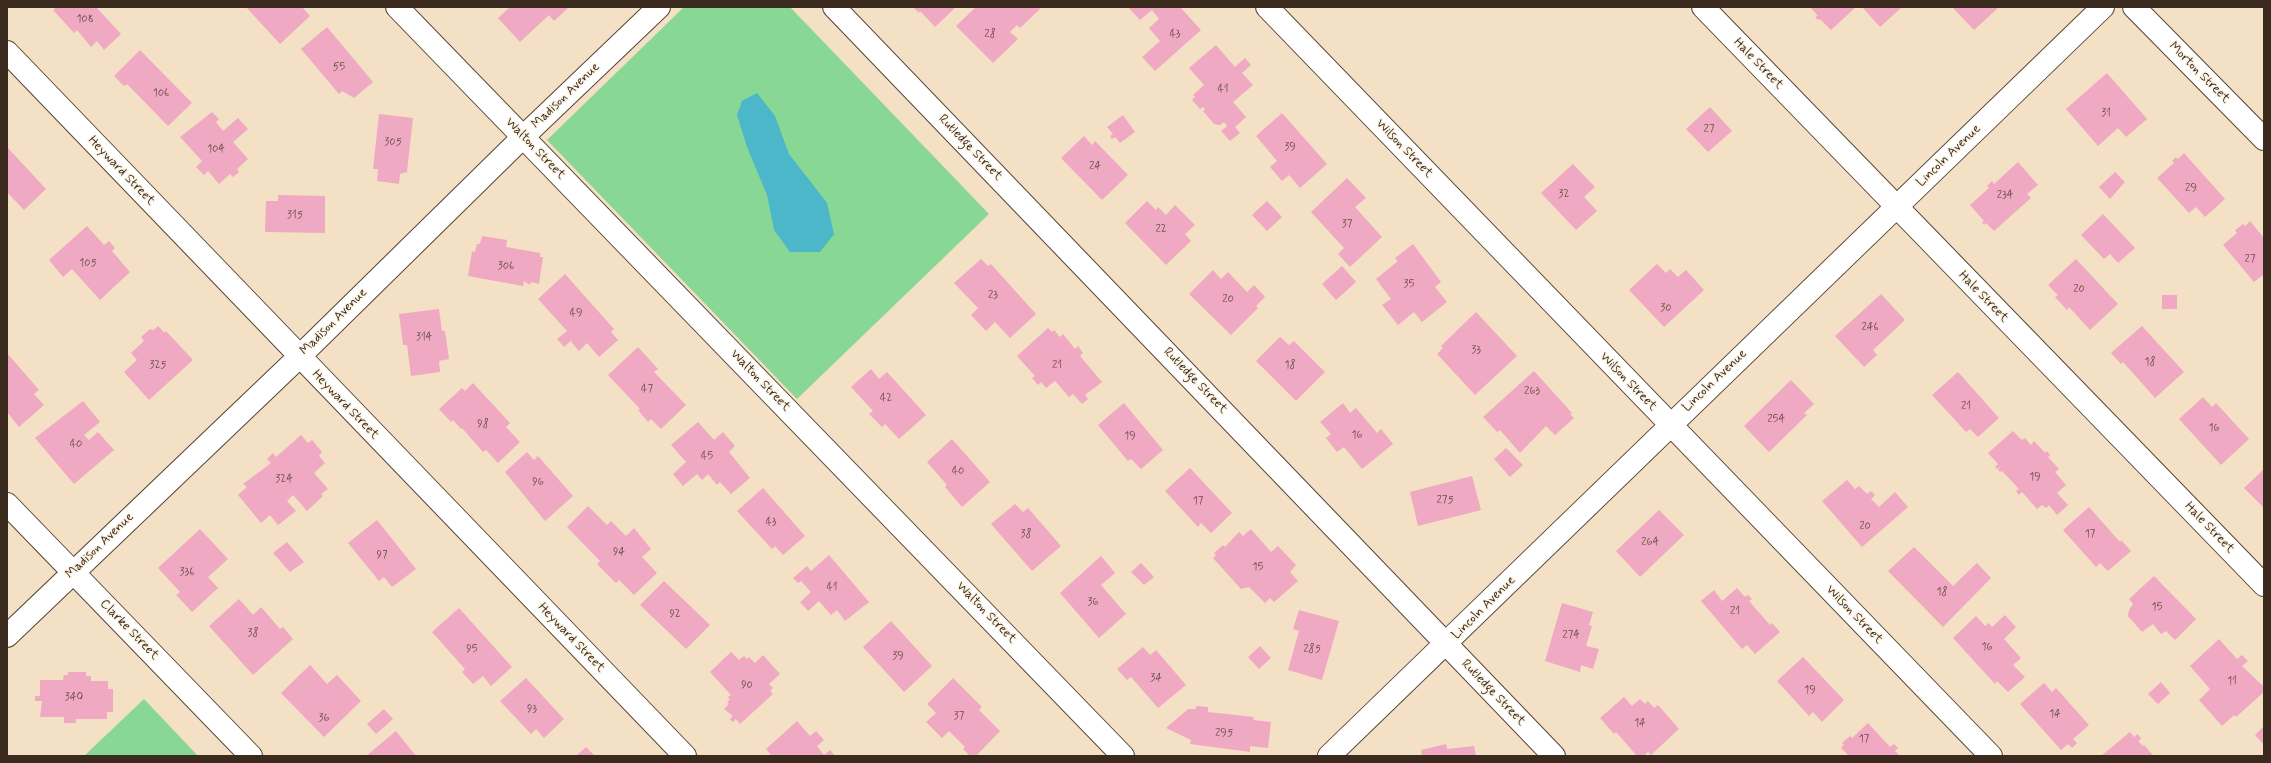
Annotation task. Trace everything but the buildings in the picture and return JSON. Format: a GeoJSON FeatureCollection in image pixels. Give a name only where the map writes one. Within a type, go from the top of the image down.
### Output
{"type":"FeatureCollection","features":[{"type":"Feature","properties":{"kind":"street","name":"Walton Street"},"geometry":{"type":"LineString","coordinates":[[397,7],[1123,756]]}},
{"type":"Feature","properties":{"kind":"street","name":"Madison Avenue"},"geometry":{"type":"LineString","coordinates":[[7,636],[299,357],[523,137],[659,7]]}},
{"type":"Feature","properties":{"kind":"street","name":"Rutledge Street"},"geometry":{"type":"LineString","coordinates":[[834,7],[1554,756]]}},
{"type":"Feature","properties":{"kind":"street","name":"Wilson Street"},"geometry":{"type":"LineString","coordinates":[[1267,7],[1991,756]]}},
{"type":"Feature","properties":{"kind":"street","name":"Hale Street"},"geometry":{"type":"LineString","coordinates":[[1703,7],[1896,208],[2264,585]]}},
{"type":"Feature","properties":{"kind":"street","name":"Lincoln Avenue"},"geometry":{"type":"LineString","coordinates":[[1329,756],[1446,645],[1670,425],[2103,7]]}},
{"type":"Feature","properties":{"kind":"street","name":"Morton Street"},"geometry":{"type":"LineString","coordinates":[[2134,7],[2264,139]]}},
{"type":"Feature","properties":{"kind":"street","name":"Heyward Street"},"geometry":{"type":"LineString","coordinates":[[7,52],[299,357],[685,756]]}},
{"type":"Feature","properties":{"kind":"street","name":"Clarke Street"},"geometry":{"type":"LineString","coordinates":[[7,504],[251,756]]}},
{"type":"Feature","properties":{"kind":"green space"},"geometry":{"type":"Polygon","coordinates":[[[684,7],[790,7],[989,214],[797,399],[547,140],[684,7]]]}},
{"type":"Feature","properties":{"kind":"green space"},"geometry":{"type":"Polygon","coordinates":[[[144,699],[198,756],[84,756],[144,699]]]}},
{"type":"Feature","properties":{"kind":"water"},"geometry":{"type":"Polygon","coordinates":[[[757,93],[775,116],[789,154],[827,203],[834,234],[820,252],[790,252],[774,230],[767,195],[747,147],[737,115],[742,101],[757,93]]]}}]}
